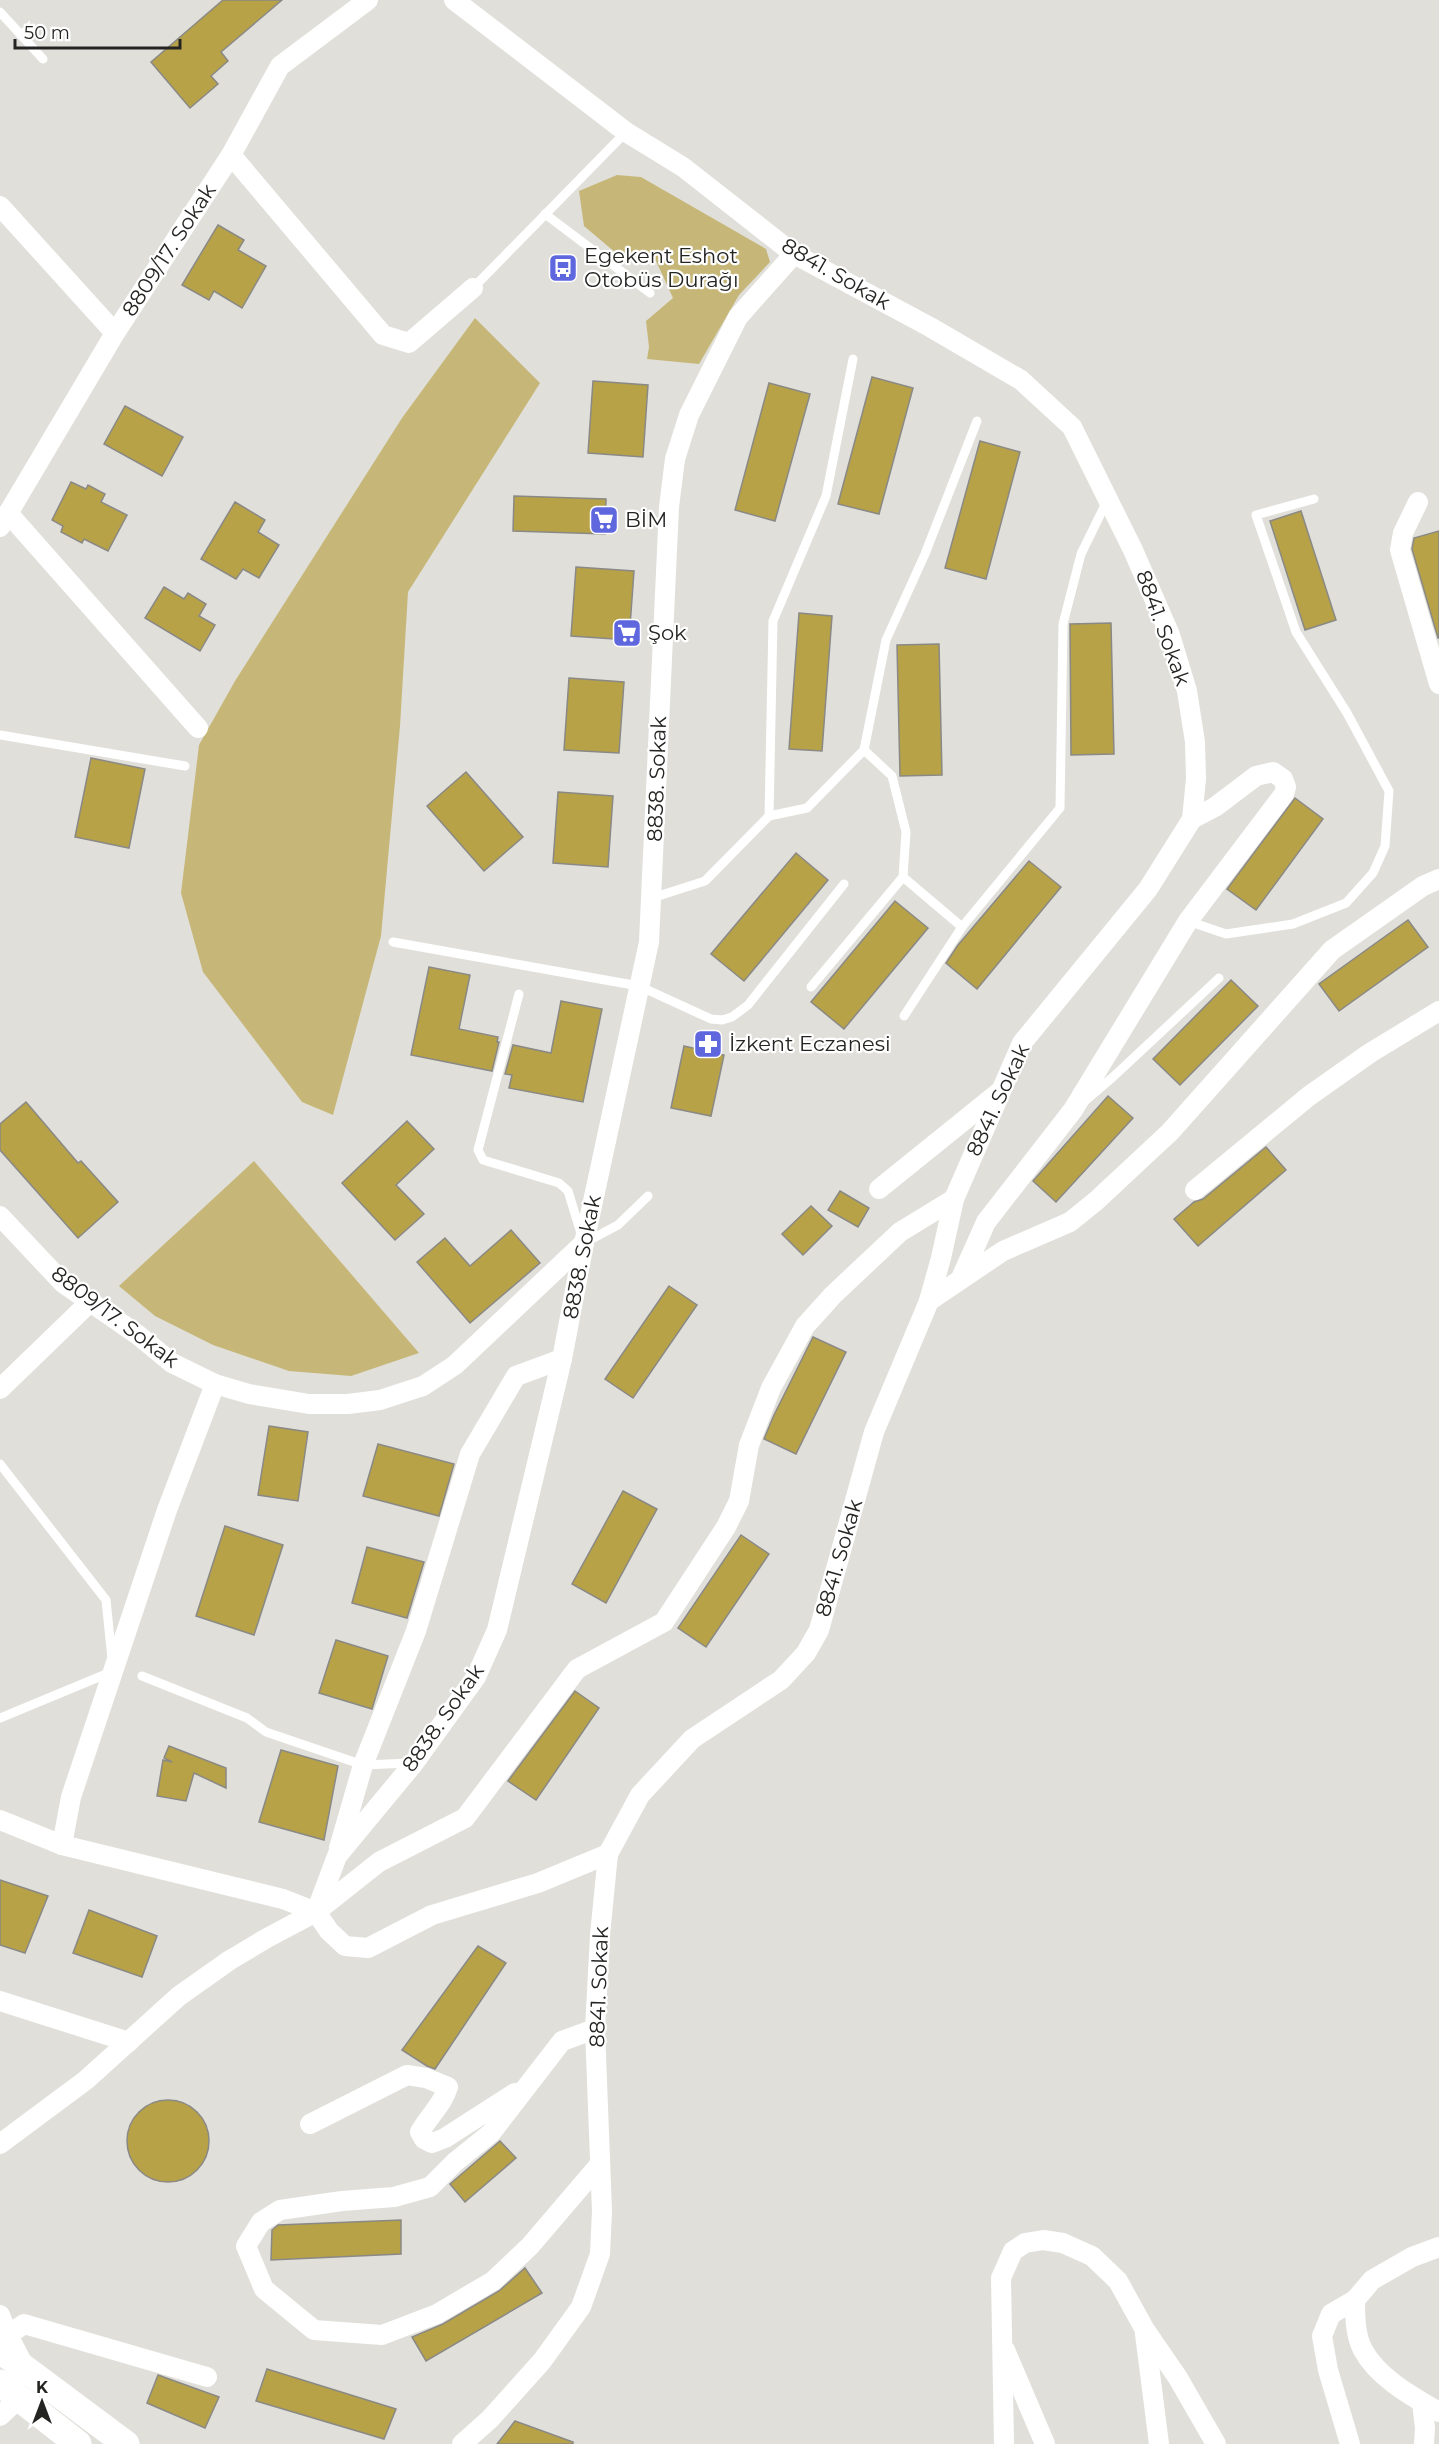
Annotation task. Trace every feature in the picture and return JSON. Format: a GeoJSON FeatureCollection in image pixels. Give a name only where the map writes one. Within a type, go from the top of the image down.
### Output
{"type":"FeatureCollection","features":[{"type":"Feature","properties":{"kind":"street","name":"8809/17. Sokak"},"geometry":{"type":"LineString","coordinates":[[4,520],[115,333],[231,155],[280,66],[368,0]]}},
{"type":"Feature","properties":{"kind":"street","name":"8841. Sokak"},"geometry":{"type":"LineString","coordinates":[[454,0],[626,132],[683,167],[794,254],[930,327],[1021,380],[1072,427],[1133,550],[1170,635],[1187,691],[1195,742],[1196,779],[1192,819],[1148,889],[1022,1043],[954,1198],[941,1258],[928,1301],[874,1432],[819,1630],[806,1653],[781,1680],[692,1739],[640,1795],[608,1854],[600,1935],[596,2029],[602,2211],[600,2254],[581,2307],[542,2361],[490,2419],[462,2444]]}},
{"type":"Feature","properties":{"kind":"street"},"geometry":{"type":"LineString","coordinates":[[231,155],[383,335],[409,343],[473,288]]}},
{"type":"Feature","properties":{"kind":"street"},"geometry":{"type":"LineString","coordinates":[[0,206],[115,333]]}},
{"type":"Feature","properties":{"kind":"street","name":"8838. Sokak"},"geometry":{"type":"LineString","coordinates":[[316,1912],[337,1856],[414,1763],[476,1677],[497,1630],[562,1359],[584,1243],[649,942],[669,507],[675,459],[689,415],[738,316],[794,254]]}},
{"type":"Feature","properties":{"kind":"street"},"geometry":{"type":"LineString","coordinates":[[1418,502],[1403,533],[1400,550],[1439,684]]}},
{"type":"Feature","properties":{"kind":"street"},"geometry":{"type":"LineString","coordinates":[[4,520],[198,728]]}},
{"type":"Feature","properties":{"kind":"street"},"geometry":{"type":"LineString","coordinates":[[961,1278],[986,1222],[1073,1110],[1188,921],[1284,794],[1286,787],[1283,779],[1273,772],[1256,776],[1215,807],[1192,819]]}},
{"type":"Feature","properties":{"kind":"street"},"geometry":{"type":"LineString","coordinates":[[928,1301],[1003,1251],[1071,1222],[1170,1132],[1332,950],[1423,886],[1439,879]]}},
{"type":"Feature","properties":{"kind":"street"},"geometry":{"type":"LineString","coordinates":[[1195,1190],[1309,1096],[1370,1053],[1439,1011]]}},
{"type":"Feature","properties":{"kind":"street"},"geometry":{"type":"LineString","coordinates":[[879,1189],[1001,1091]]}},
{"type":"Feature","properties":{"kind":"street"},"geometry":{"type":"LineString","coordinates":[[0,2144],[86,2080],[179,1996],[230,1960],[316,1912],[379,1862],[465,1818],[577,1669],[664,1622],[726,1527],[739,1501],[749,1445],[767,1398],[805,1326],[833,1294],[900,1232],[954,1198]]}},
{"type":"Feature","properties":{"kind":"street","name":"8809/17. Sokak"},"geometry":{"type":"LineString","coordinates":[[0,1216],[63,1283],[138,1335],[172,1363],[215,1384],[249,1394],[309,1404],[348,1404],[380,1400],[423,1386],[455,1365],[584,1243]]}},
{"type":"Feature","properties":{"kind":"street"},"geometry":{"type":"LineString","coordinates":[[0,1389],[90,1302]]}},
{"type":"Feature","properties":{"kind":"street"},"geometry":{"type":"LineString","coordinates":[[337,1856],[363,1765],[416,1631],[470,1454],[516,1376],[562,1359]]}},
{"type":"Feature","properties":{"kind":"street"},"geometry":{"type":"LineString","coordinates":[[62,1845],[71,1797],[167,1510],[215,1384]]}},
{"type":"Feature","properties":{"kind":"street"},"geometry":{"type":"LineString","coordinates":[[0,1820],[62,1845],[283,1899],[316,1912],[345,1946],[368,1948],[432,1915],[538,1883],[608,1854]]}},
{"type":"Feature","properties":{"kind":"street"},"geometry":{"type":"LineString","coordinates":[[0,2001],[129,2042]]}},
{"type":"Feature","properties":{"kind":"street"},"geometry":{"type":"LineString","coordinates":[[596,2029],[562,2041],[491,2133],[455,2162],[430,2187],[394,2197],[342,2201],[280,2210],[261,2222],[246,2246],[264,2289],[314,2330],[382,2336],[437,2314],[493,2280],[530,2246],[600,2164]]}},
{"type":"Feature","properties":{"kind":"street"},"geometry":{"type":"LineString","coordinates":[[310,2124],[407,2075],[426,2078],[447,2087],[444,2099],[430,2115],[420,2132],[424,2139],[432,2143],[445,2138],[528,2085]]}},
{"type":"Feature","properties":{"kind":"street"},"geometry":{"type":"LineString","coordinates":[[1004,2444],[1000,2278],[1013,2251],[1025,2243],[1043,2240],[1063,2243],[1092,2256],[1118,2281],[1145,2330],[1178,2378],[1216,2444]]}},
{"type":"Feature","properties":{"kind":"street"},"geometry":{"type":"LineString","coordinates":[[1350,2444],[1328,2370],[1322,2336],[1331,2314],[1356,2300],[1372,2280],[1413,2257],[1439,2247]]}},
{"type":"Feature","properties":{"kind":"street"},"geometry":{"type":"LineString","coordinates":[[1356,2300],[1356,2326],[1363,2350],[1381,2373],[1422,2403],[1439,2412]]}},
{"type":"Feature","properties":{"kind":"street"},"geometry":{"type":"LineString","coordinates":[[0,2315],[4,2343],[23,2366],[126,2444]]}},
{"type":"Feature","properties":{"kind":"street"},"geometry":{"type":"LineString","coordinates":[[4,2343],[24,2324],[207,2377]]}},
{"type":"Feature","properties":{"kind":"street"},"geometry":{"type":"LineString","coordinates":[[1145,2330],[1161,2439]]}},
{"type":"Feature","properties":{"kind":"street"},"geometry":{"type":"LineString","coordinates":[[1002,2342],[1045,2444]]}},
{"type":"Feature","properties":{"kind":"street"},"geometry":{"type":"LineString","coordinates":[[23,2366],[7,2396],[61,2439]]}},
{"type":"Feature","properties":{"kind":"street"},"geometry":{"type":"LineString","coordinates":[[1422,2403],[1424,2444]]}},
{"type":"Feature","properties":{"kind":"lane"},"geometry":{"type":"LineString","coordinates":[[0,12],[43,59]]}},
{"type":"Feature","properties":{"kind":"lane"},"geometry":{"type":"LineString","coordinates":[[473,288],[626,132]]}},
{"type":"Feature","properties":{"kind":"lane"},"geometry":{"type":"LineString","coordinates":[[545,214],[650,293]]}},
{"type":"Feature","properties":{"kind":"lane"},"geometry":{"type":"LineString","coordinates":[[769,816],[773,621],[826,496],[853,359]]}},
{"type":"Feature","properties":{"kind":"lane"},"geometry":{"type":"LineString","coordinates":[[652,898],[705,881],[769,816],[807,808],[864,750],[886,640],[925,554],[978,421]]}},
{"type":"Feature","properties":{"kind":"lane"},"geometry":{"type":"LineString","coordinates":[[1188,921],[1226,934],[1293,924],[1346,903],[1373,873],[1385,846],[1389,791],[1347,713],[1296,632],[1256,515],[1314,499]]}},
{"type":"Feature","properties":{"kind":"lane"},"geometry":{"type":"LineString","coordinates":[[903,1016],[962,927],[1060,808],[1063,624],[1081,554],[1108,500]]}},
{"type":"Feature","properties":{"kind":"lane"},"geometry":{"type":"LineString","coordinates":[[0,735],[185,766]]}},
{"type":"Feature","properties":{"kind":"lane"},"geometry":{"type":"LineString","coordinates":[[811,987],[903,877],[906,832],[892,776],[864,750]]}},
{"type":"Feature","properties":{"kind":"lane"},"geometry":{"type":"LineString","coordinates":[[903,877],[962,927]]}},
{"type":"Feature","properties":{"kind":"lane"},"geometry":{"type":"LineString","coordinates":[[393,942],[639,986],[711,1019],[722,1020],[732,1017],[748,1005],[844,884]]}},
{"type":"Feature","properties":{"kind":"lane"},"geometry":{"type":"LineString","coordinates":[[1073,1110],[1113,1077],[1219,978]]}},
{"type":"Feature","properties":{"kind":"lane"},"geometry":{"type":"LineString","coordinates":[[519,994],[478,1150],[483,1160],[560,1184],[568,1191],[584,1243],[618,1224],[648,1196]]}},
{"type":"Feature","properties":{"kind":"lane"},"geometry":{"type":"LineString","coordinates":[[0,1464],[106,1600],[113,1671],[0,1718]]}},
{"type":"Feature","properties":{"kind":"lane"},"geometry":{"type":"LineString","coordinates":[[142,1676],[248,1718],[266,1732],[363,1765],[414,1763]]}},
{"type":"Feature","properties":{"kind":"shaded area"},"geometry":{"type":"Polygon","coordinates":[[[617,175],[641,177],[766,249],[770,262],[739,295],[699,364],[647,359],[649,347],[646,321],[673,298],[656,261],[623,259],[584,226],[579,191],[617,175]]]}},
{"type":"Feature","properties":{"kind":"shaded area"},"geometry":{"type":"Polygon","coordinates":[[[475,318],[540,383],[408,592],[400,726],[381,936],[333,1115],[302,1102],[203,972],[181,893],[199,745],[235,681],[402,418],[475,318]]]}},
{"type":"Feature","properties":{"kind":"shaded area"},"geometry":{"type":"Polygon","coordinates":[[[254,1161],[419,1353],[351,1376],[289,1371],[213,1345],[155,1316],[119,1286],[254,1161]]]}},
{"type":"Feature","properties":{"kind":"building"},"geometry":{"type":"Polygon","coordinates":[[[223,0],[282,0],[221,52],[228,61],[211,76],[218,84],[190,108],[151,62],[223,0]]]}},
{"type":"Feature","properties":{"kind":"building"},"geometry":{"type":"Polygon","coordinates":[[[218,225],[244,240],[238,250],[266,266],[242,308],[214,291],[209,300],[182,285],[218,225]]]}},
{"type":"Feature","properties":{"kind":"building"},"geometry":{"type":"Polygon","coordinates":[[[872,377],[913,388],[879,514],[838,504],[872,377]]]}},
{"type":"Feature","properties":{"kind":"building"},"geometry":{"type":"Polygon","coordinates":[[[593,381],[648,385],[643,457],[588,453],[593,381]]]}},
{"type":"Feature","properties":{"kind":"building"},"geometry":{"type":"Polygon","coordinates":[[[769,383],[810,394],[775,521],[735,510],[769,383]]]}},
{"type":"Feature","properties":{"kind":"building"},"geometry":{"type":"Polygon","coordinates":[[[125,406],[183,437],[162,476],[104,444],[125,406]]]}},
{"type":"Feature","properties":{"kind":"building"},"geometry":{"type":"Polygon","coordinates":[[[980,441],[1020,452],[986,579],[945,568],[980,441]]]}},
{"type":"Feature","properties":{"kind":"building"},"geometry":{"type":"Polygon","coordinates":[[[71,482],[86,489],[88,485],[105,494],[101,502],[127,515],[108,551],[84,539],[82,543],[61,532],[63,526],[52,520],[71,482]]]}},
{"type":"Feature","properties":{"kind":"building"},"geometry":{"type":"Polygon","coordinates":[[[514,496],[606,499],[605,534],[513,531],[514,496]]]}},
{"type":"Feature","properties":{"kind":"building"},"geometry":{"type":"Polygon","coordinates":[[[235,502],[265,520],[258,532],[279,545],[259,578],[243,569],[236,579],[201,559],[235,502]]]}},
{"type":"Feature","properties":{"kind":"building"},"geometry":{"type":"Polygon","coordinates":[[[1301,511],[1336,620],[1305,630],[1270,521],[1301,511]]]}},
{"type":"Feature","properties":{"kind":"building"},"geometry":{"type":"Polygon","coordinates":[[[1439,531],[1438,638],[1412,549],[1414,538],[1439,531]]]}},
{"type":"Feature","properties":{"kind":"building"},"geometry":{"type":"Polygon","coordinates":[[[576,567],[634,571],[629,640],[571,636],[576,567]]]}},
{"type":"Feature","properties":{"kind":"building"},"geometry":{"type":"Polygon","coordinates":[[[164,587],[184,599],[188,593],[206,604],[199,616],[215,625],[200,651],[145,618],[164,587]]]}},
{"type":"Feature","properties":{"kind":"building"},"geometry":{"type":"Polygon","coordinates":[[[799,613],[832,616],[822,751],[789,749],[799,613]]]}},
{"type":"Feature","properties":{"kind":"building"},"geometry":{"type":"Polygon","coordinates":[[[1111,623],[1114,754],[1071,755],[1070,624],[1111,623]]]}},
{"type":"Feature","properties":{"kind":"building"},"geometry":{"type":"Polygon","coordinates":[[[939,644],[942,775],[900,776],[897,645],[939,644]]]}},
{"type":"Feature","properties":{"kind":"building"},"geometry":{"type":"Polygon","coordinates":[[[569,678],[624,682],[619,753],[564,750],[569,678]]]}},
{"type":"Feature","properties":{"kind":"building"},"geometry":{"type":"Polygon","coordinates":[[[91,758],[145,769],[129,848],[75,837],[91,758]]]}},
{"type":"Feature","properties":{"kind":"building"},"geometry":{"type":"Polygon","coordinates":[[[466,772],[523,837],[484,871],[427,806],[466,772]]]}},
{"type":"Feature","properties":{"kind":"building"},"geometry":{"type":"Polygon","coordinates":[[[558,792],[613,796],[608,867],[553,863],[558,792]]]}},
{"type":"Feature","properties":{"kind":"building"},"geometry":{"type":"Polygon","coordinates":[[[1295,798],[1323,819],[1256,910],[1227,889],[1295,798]]]}},
{"type":"Feature","properties":{"kind":"building"},"geometry":{"type":"Polygon","coordinates":[[[796,853],[828,880],[744,981],[711,954],[796,853]]]}},
{"type":"Feature","properties":{"kind":"building"},"geometry":{"type":"Polygon","coordinates":[[[1029,861],[1061,887],[977,989],[946,963],[958,945],[1029,861]]]}},
{"type":"Feature","properties":{"kind":"building"},"geometry":{"type":"Polygon","coordinates":[[[895,901],[928,928],[844,1029],[811,1002],[895,901]]]}},
{"type":"Feature","properties":{"kind":"building"},"geometry":{"type":"Polygon","coordinates":[[[1408,920],[1428,947],[1339,1011],[1319,984],[1408,920]]]}},
{"type":"Feature","properties":{"kind":"building"},"geometry":{"type":"Polygon","coordinates":[[[429,967],[470,975],[459,1029],[498,1037],[497,1042],[499,1042],[492,1071],[411,1055],[429,967]]]}},
{"type":"Feature","properties":{"kind":"building"},"geometry":{"type":"Polygon","coordinates":[[[1231,980],[1258,1006],[1180,1085],[1153,1059],[1231,980]]]}},
{"type":"Feature","properties":{"kind":"building"},"geometry":{"type":"Polygon","coordinates":[[[561,1001],[602,1009],[583,1102],[509,1088],[512,1075],[505,1074],[513,1045],[551,1053],[561,1001]]]}},
{"type":"Feature","properties":{"kind":"building"},"geometry":{"type":"Polygon","coordinates":[[[684,1046],[724,1055],[711,1116],[671,1108],[684,1046]]]}},
{"type":"Feature","properties":{"kind":"building"},"geometry":{"type":"Polygon","coordinates":[[[1108,1096],[1133,1118],[1056,1202],[1033,1181],[1108,1096]]]}},
{"type":"Feature","properties":{"kind":"building"},"geometry":{"type":"Polygon","coordinates":[[[26,1102],[78,1163],[81,1161],[118,1202],[78,1238],[0,1150],[0,1124],[26,1102]]]}},
{"type":"Feature","properties":{"kind":"building"},"geometry":{"type":"Polygon","coordinates":[[[407,1121],[434,1149],[396,1185],[424,1214],[395,1240],[342,1183],[407,1121]]]}},
{"type":"Feature","properties":{"kind":"building"},"geometry":{"type":"Polygon","coordinates":[[[1266,1147],[1286,1170],[1198,1246],[1174,1219],[1194,1202],[1203,1199],[1266,1147]]]}},
{"type":"Feature","properties":{"kind":"building"},"geometry":{"type":"Polygon","coordinates":[[[840,1191],[869,1208],[858,1227],[828,1210],[840,1191]]]}},
{"type":"Feature","properties":{"kind":"building"},"geometry":{"type":"Polygon","coordinates":[[[811,1206],[832,1226],[803,1255],[782,1234],[811,1206]]]}},
{"type":"Feature","properties":{"kind":"building"},"geometry":{"type":"Polygon","coordinates":[[[511,1230],[540,1263],[470,1323],[417,1262],[445,1238],[470,1266],[511,1230]]]}},
{"type":"Feature","properties":{"kind":"building"},"geometry":{"type":"Polygon","coordinates":[[[669,1286],[697,1305],[633,1398],[605,1379],[669,1286]]]}},
{"type":"Feature","properties":{"kind":"building"},"geometry":{"type":"Polygon","coordinates":[[[813,1337],[846,1352],[796,1454],[764,1439],[813,1337]]]}},
{"type":"Feature","properties":{"kind":"building"},"geometry":{"type":"Polygon","coordinates":[[[269,1426],[308,1432],[298,1501],[258,1495],[269,1426]]]}},
{"type":"Feature","properties":{"kind":"building"},"geometry":{"type":"Polygon","coordinates":[[[378,1444],[454,1464],[439,1516],[363,1496],[378,1444]]]}},
{"type":"Feature","properties":{"kind":"building"},"geometry":{"type":"Polygon","coordinates":[[[623,1491],[657,1509],[606,1603],[572,1584],[623,1491]]]}},
{"type":"Feature","properties":{"kind":"building"},"geometry":{"type":"Polygon","coordinates":[[[225,1526],[283,1545],[254,1635],[196,1616],[225,1526]]]}},
{"type":"Feature","properties":{"kind":"building"},"geometry":{"type":"Polygon","coordinates":[[[741,1535],[769,1554],[706,1647],[678,1628],[741,1535]]]}},
{"type":"Feature","properties":{"kind":"building"},"geometry":{"type":"Polygon","coordinates":[[[367,1547],[424,1562],[407,1618],[352,1603],[367,1547]]]}},
{"type":"Feature","properties":{"kind":"building"},"geometry":{"type":"Polygon","coordinates":[[[336,1640],[388,1656],[372,1709],[319,1693],[336,1640]]]}},
{"type":"Feature","properties":{"kind":"building"},"geometry":{"type":"Polygon","coordinates":[[[575,1691],[599,1708],[536,1800],[508,1781],[575,1691]]]}},
{"type":"Feature","properties":{"kind":"building"},"geometry":{"type":"Polygon","coordinates":[[[169,1746],[226,1768],[226,1788],[194,1773],[186,1801],[157,1796],[163,1760],[172,1762],[164,1758],[169,1746]]]}},
{"type":"Feature","properties":{"kind":"building"},"geometry":{"type":"Polygon","coordinates":[[[281,1750],[338,1766],[324,1840],[259,1822],[281,1750]]]}},
{"type":"Feature","properties":{"kind":"building"},"geometry":{"type":"Polygon","coordinates":[[[0,1880],[48,1896],[25,1953],[0,1945],[0,1880]]]}},
{"type":"Feature","properties":{"kind":"building"},"geometry":{"type":"Polygon","coordinates":[[[89,1910],[157,1936],[142,1977],[73,1953],[89,1910]]]}},
{"type":"Feature","properties":{"kind":"building"},"geometry":{"type":"Polygon","coordinates":[[[478,1946],[506,1963],[435,2069],[427,2066],[402,2050],[478,1946]]]}},
{"type":"Feature","properties":{"kind":"building"},"geometry":{"type":"Polygon","coordinates":[[[168,2100],[184,2103],[197,2112],[206,2125],[209,2141],[206,2157],[197,2170],[184,2179],[168,2182],[152,2179],[139,2170],[130,2157],[127,2141],[130,2125],[139,2112],[152,2103],[168,2100]]]}},
{"type":"Feature","properties":{"kind":"building"},"geometry":{"type":"Polygon","coordinates":[[[500,2141],[516,2158],[465,2202],[450,2184],[500,2141]]]}},
{"type":"Feature","properties":{"kind":"building"},"geometry":{"type":"Polygon","coordinates":[[[401,2220],[401,2254],[271,2260],[272,2230],[278,2225],[401,2220]]]}},
{"type":"Feature","properties":{"kind":"building"},"geometry":{"type":"Polygon","coordinates":[[[525,2268],[542,2293],[426,2361],[412,2337],[443,2324],[499,2291],[525,2268]]]}},
{"type":"Feature","properties":{"kind":"building"},"geometry":{"type":"Polygon","coordinates":[[[267,2369],[396,2409],[384,2439],[256,2401],[267,2369]]]}},
{"type":"Feature","properties":{"kind":"building"},"geometry":{"type":"Polygon","coordinates":[[[158,2375],[219,2397],[205,2428],[147,2403],[158,2375]]]}},
{"type":"Feature","properties":{"kind":"building"},"geometry":{"type":"Polygon","coordinates":[[[515,2421],[573,2442],[573,2444],[497,2444],[515,2421]]]}},
{"type":"Feature","properties":{"kind":"place","name":"Egekent Eshot Otobüs Durağı"},"geometry":{"type":"Point","coordinates":[563,268]}},
{"type":"Feature","properties":{"kind":"place","name":"BİM"},"geometry":{"type":"Point","coordinates":[604,520]}},
{"type":"Feature","properties":{"kind":"place","name":"Şok"},"geometry":{"type":"Point","coordinates":[627,633]}},
{"type":"Feature","properties":{"kind":"place","name":"İzkent Eczanesi"},"geometry":{"type":"Point","coordinates":[708,1044]}}]}
